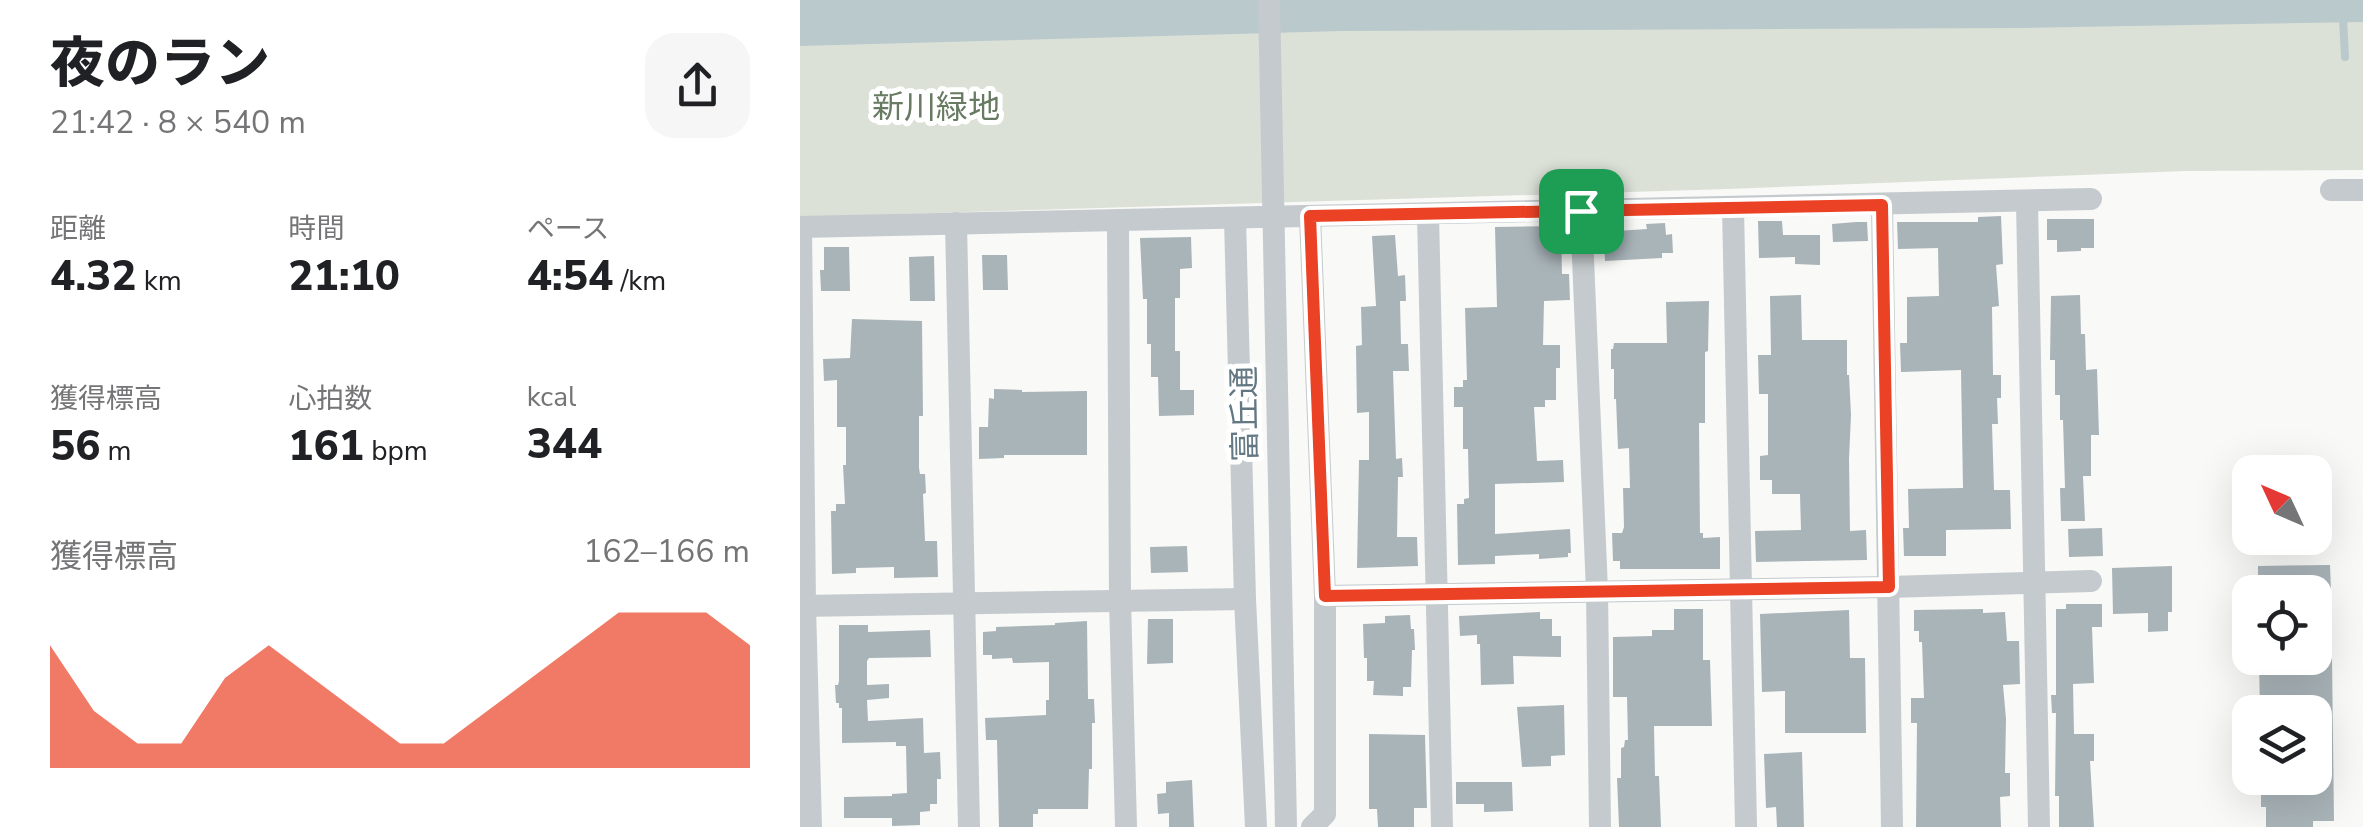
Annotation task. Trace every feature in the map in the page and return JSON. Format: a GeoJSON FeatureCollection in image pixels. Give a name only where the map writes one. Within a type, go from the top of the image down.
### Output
{"type":"FeatureCollection","features":[{"type":"Feature","properties":{"kind":"street","name":"富丘通"},"geometry":{"type":"LineString","coordinates":[[1268,0],[1286,827]]}},
{"type":"Feature","properties":{"kind":"street"},"geometry":{"type":"LineString","coordinates":[[2331,190],[2363,190]]}},
{"type":"Feature","properties":{"kind":"street"},"geometry":{"type":"LineString","coordinates":[[811,827],[802,606],[800,227],[2091,200]]}},
{"type":"Feature","properties":{"kind":"street"},"geometry":{"type":"LineString","coordinates":[[2027,202],[2039,827]]}},
{"type":"Feature","properties":{"kind":"street"},"geometry":{"type":"LineString","coordinates":[[1882,205],[1892,827]]}},
{"type":"Feature","properties":{"kind":"street"},"geometry":{"type":"LineString","coordinates":[[1733,208],[1746,827]]}},
{"type":"Feature","properties":{"kind":"street"},"geometry":{"type":"LineString","coordinates":[[1581,211],[1596,592],[1600,827]]}},
{"type":"Feature","properties":{"kind":"street"},"geometry":{"type":"LineString","coordinates":[[1428,214],[1442,827]]}},
{"type":"Feature","properties":{"kind":"street"},"geometry":{"type":"LineString","coordinates":[[1310,216],[1325,596],[1325,814],[1312,827]]}},
{"type":"Feature","properties":{"kind":"street"},"geometry":{"type":"LineString","coordinates":[[1235,219],[1245,599],[1256,827]]}},
{"type":"Feature","properties":{"kind":"street"},"geometry":{"type":"LineString","coordinates":[[1118,220],[1120,600],[1126,827]]}},
{"type":"Feature","properties":{"kind":"street"},"geometry":{"type":"LineString","coordinates":[[956,223],[969,827]]}},
{"type":"Feature","properties":{"kind":"street"},"geometry":{"type":"LineString","coordinates":[[1325,596],[2091,581]]}},
{"type":"Feature","properties":{"kind":"street"},"geometry":{"type":"LineString","coordinates":[[802,606],[1245,599]]}},
{"type":"Feature","properties":{"kind":"green space","name":"新川緑地"},"geometry":{"type":"Polygon","coordinates":[[[800,0],[2363,0],[2363,170],[2185,171],[800,217],[800,0]]]}},
{"type":"Feature","properties":{"kind":"shaded area"},"geometry":{"type":"Polygon","coordinates":[[[800,0],[2363,0],[2363,22],[1341,31],[800,46],[800,0]]]}},
{"type":"Feature","properties":{"kind":"building"},"geometry":{"type":"Polygon","coordinates":[[[2001,216],[2003,264],[1996,265],[1999,306],[1992,307],[1993,375],[2001,375],[1998,424],[1992,424],[1994,490],[2010,490],[2011,529],[1946,530],[1946,556],[1904,556],[1903,528],[1909,528],[1908,489],[1963,488],[1961,370],[1901,372],[1900,343],[1907,343],[1907,297],[1939,296],[1938,248],[1898,249],[1897,222],[1978,222],[1978,217],[2001,216]]]}},
{"type":"Feature","properties":{"kind":"building"},"geometry":{"type":"Polygon","coordinates":[[[2047,219],[2094,219],[2094,248],[2057,252],[2057,240],[2047,240],[2047,219]]]}},
{"type":"Feature","properties":{"kind":"building"},"geometry":{"type":"Polygon","coordinates":[[[1758,221],[1782,221],[1783,235],[1820,235],[1820,265],[1795,264],[1795,257],[1759,258],[1758,221]]]}},
{"type":"Feature","properties":{"kind":"building"},"geometry":{"type":"Polygon","coordinates":[[[1867,222],[1868,241],[1833,242],[1832,224],[1867,222]]]}},
{"type":"Feature","properties":{"kind":"building"},"geometry":{"type":"Polygon","coordinates":[[[1665,223],[1666,235],[1672,234],[1673,253],[1662,253],[1662,258],[1605,261],[1604,238],[1617,237],[1617,231],[1665,223]]]}},
{"type":"Feature","properties":{"kind":"building"},"geometry":{"type":"Polygon","coordinates":[[[1561,226],[1562,274],[1569,274],[1570,300],[1544,301],[1543,345],[1560,345],[1556,400],[1545,400],[1545,407],[1534,407],[1537,461],[1563,460],[1564,482],[1495,484],[1495,534],[1570,529],[1571,553],[1568,557],[1539,559],[1539,554],[1495,556],[1495,564],[1458,565],[1457,504],[1464,504],[1464,499],[1469,498],[1463,407],[1454,407],[1454,387],[1463,387],[1463,380],[1467,380],[1465,308],[1497,307],[1495,227],[1561,226]]]}},
{"type":"Feature","properties":{"kind":"building"},"geometry":{"type":"Polygon","coordinates":[[[1395,235],[1398,276],[1405,275],[1406,301],[1400,301],[1401,344],[1408,344],[1409,371],[1393,371],[1396,459],[1402,458],[1403,477],[1398,477],[1397,537],[1417,537],[1418,566],[1357,568],[1359,460],[1369,460],[1369,412],[1357,413],[1356,346],[1362,345],[1361,307],[1376,306],[1372,236],[1395,235]]]}},
{"type":"Feature","properties":{"kind":"building"},"geometry":{"type":"Polygon","coordinates":[[[1191,237],[1192,268],[1180,269],[1180,298],[1175,298],[1175,351],[1180,351],[1180,390],[1194,390],[1194,415],[1159,416],[1158,377],[1151,377],[1151,344],[1147,344],[1140,238],[1191,237]]]}},
{"type":"Feature","properties":{"kind":"building"},"geometry":{"type":"Polygon","coordinates":[[[824,247],[849,247],[850,291],[821,291],[824,247]]]}},
{"type":"Feature","properties":{"kind":"building"},"geometry":{"type":"Polygon","coordinates":[[[982,255],[1007,255],[1008,290],[983,290],[982,255]]]}},
{"type":"Feature","properties":{"kind":"building"},"geometry":{"type":"Polygon","coordinates":[[[934,256],[935,301],[910,301],[909,257],[934,256]]]}},
{"type":"Feature","properties":{"kind":"building"},"geometry":{"type":"Polygon","coordinates":[[[1801,295],[1802,340],[1847,340],[1850,531],[1866,530],[1867,560],[1756,562],[1755,531],[1801,530],[1800,494],[1772,494],[1772,480],[1760,480],[1760,456],[1768,455],[1768,394],[1759,394],[1758,355],[1771,355],[1770,296],[1801,295]]]}},
{"type":"Feature","properties":{"kind":"building"},"geometry":{"type":"Polygon","coordinates":[[[2080,295],[2086,370],[2097,369],[2099,435],[2091,435],[2091,476],[2083,476],[2085,521],[2061,521],[2060,488],[2065,488],[2063,420],[2060,395],[2055,395],[2055,360],[2050,360],[2051,296],[2080,295]]]}},
{"type":"Feature","properties":{"kind":"building"},"geometry":{"type":"Polygon","coordinates":[[[1709,301],[1705,423],[1699,423],[1700,533],[1703,538],[1720,537],[1720,569],[1620,569],[1620,561],[1613,561],[1612,533],[1622,533],[1624,527],[1623,488],[1630,488],[1629,448],[1618,449],[1611,349],[1614,343],[1667,343],[1666,302],[1709,301]]]}},
{"type":"Feature","properties":{"kind":"building"},"geometry":{"type":"Polygon","coordinates":[[[852,319],[922,321],[919,468],[920,474],[925,474],[925,541],[937,541],[938,577],[894,578],[894,567],[856,568],[856,573],[832,574],[831,511],[836,511],[836,504],[845,504],[846,427],[837,427],[837,380],[824,381],[823,359],[850,358],[852,319]]]}},
{"type":"Feature","properties":{"kind":"building"},"geometry":{"type":"Polygon","coordinates":[[[994,389],[1087,391],[1087,455],[1004,455],[979,459],[979,427],[988,427],[989,398],[994,399],[994,389]]]}},
{"type":"Feature","properties":{"kind":"building"},"geometry":{"type":"Polygon","coordinates":[[[2102,528],[2103,556],[2069,557],[2068,529],[2102,528]]]}},
{"type":"Feature","properties":{"kind":"building"},"geometry":{"type":"Polygon","coordinates":[[[1187,546],[1188,572],[1151,573],[1150,547],[1187,546]]]}},
{"type":"Feature","properties":{"kind":"building"},"geometry":{"type":"Polygon","coordinates":[[[2330,565],[2330,575],[2258,575],[2258,566],[2330,565]]]}},
{"type":"Feature","properties":{"kind":"building"},"geometry":{"type":"Polygon","coordinates":[[[2172,566],[2168,631],[2148,632],[2148,613],[2113,614],[2112,568],[2172,566]]]}},
{"type":"Feature","properties":{"kind":"building"},"geometry":{"type":"Polygon","coordinates":[[[2066,604],[2102,604],[2102,627],[2092,627],[2094,683],[2073,684],[2074,734],[2094,734],[2094,761],[2090,761],[2094,827],[2059,827],[2059,796],[2055,796],[2056,713],[2052,713],[2051,695],[2056,695],[2056,609],[2066,609],[2066,604]]]}},
{"type":"Feature","properties":{"kind":"building"},"geometry":{"type":"Polygon","coordinates":[[[1674,609],[1703,609],[1703,660],[1710,660],[1712,726],[1654,726],[1661,827],[1619,827],[1617,778],[1621,778],[1621,748],[1628,740],[1627,697],[1613,697],[1613,637],[1652,636],[1652,630],[1674,630],[1674,609]]]}},
{"type":"Feature","properties":{"kind":"building"},"geometry":{"type":"Polygon","coordinates":[[[1983,609],[1983,613],[2005,612],[2007,641],[2019,641],[2020,684],[2003,685],[2005,773],[2010,773],[2010,796],[2000,797],[2001,827],[1916,827],[1917,723],[1911,723],[1911,698],[1924,698],[1922,642],[1919,631],[1914,631],[1914,610],[1983,609]]]}},
{"type":"Feature","properties":{"kind":"building"},"geometry":{"type":"Polygon","coordinates":[[[1849,610],[1850,658],[1865,658],[1866,733],[1785,733],[1785,691],[1762,692],[1760,614],[1849,610]]]}},
{"type":"Feature","properties":{"kind":"building"},"geometry":{"type":"Polygon","coordinates":[[[1540,612],[1540,619],[1552,619],[1552,636],[1561,636],[1561,657],[1513,656],[1514,684],[1481,685],[1480,644],[1477,635],[1460,636],[1459,616],[1540,612]]]}},
{"type":"Feature","properties":{"kind":"building"},"geometry":{"type":"Polygon","coordinates":[[[1410,615],[1415,650],[1411,687],[1403,687],[1403,696],[1373,695],[1374,681],[1367,681],[1363,624],[1385,623],[1385,616],[1410,615]]]}},
{"type":"Feature","properties":{"kind":"building"},"geometry":{"type":"Polygon","coordinates":[[[1148,619],[1173,619],[1173,663],[1147,664],[1148,619]]]}},
{"type":"Feature","properties":{"kind":"building"},"geometry":{"type":"Polygon","coordinates":[[[1087,621],[1088,699],[1094,699],[1095,723],[1088,809],[1038,809],[1038,814],[1033,814],[1033,827],[999,827],[997,740],[986,740],[985,718],[1046,715],[1049,662],[1013,663],[1012,658],[992,659],[992,655],[983,655],[983,632],[996,631],[996,627],[1087,621]]]}},
{"type":"Feature","properties":{"kind":"building"},"geometry":{"type":"Polygon","coordinates":[[[839,625],[868,625],[868,632],[930,630],[931,657],[867,661],[867,685],[889,684],[889,698],[867,700],[868,721],[923,718],[924,753],[940,752],[937,804],[930,804],[930,811],[920,812],[920,825],[892,826],[892,818],[844,818],[844,797],[907,793],[906,746],[896,746],[896,742],[842,743],[842,708],[836,703],[835,685],[839,681],[839,625]]]}},
{"type":"Feature","properties":{"kind":"building"},"geometry":{"type":"Polygon","coordinates":[[[2332,658],[2334,821],[2313,821],[2313,827],[2266,827],[2266,807],[2261,807],[2261,795],[2332,795],[2332,695],[2260,695],[2259,675],[2332,675],[2332,658]]]}},
{"type":"Feature","properties":{"kind":"building"},"geometry":{"type":"Polygon","coordinates":[[[1564,705],[1565,755],[1551,756],[1551,766],[1522,767],[1517,707],[1564,705]]]}},
{"type":"Feature","properties":{"kind":"building"},"geometry":{"type":"Polygon","coordinates":[[[1369,734],[1425,735],[1427,808],[1414,808],[1414,827],[1378,827],[1377,809],[1369,809],[1369,734]]]}},
{"type":"Feature","properties":{"kind":"building"},"geometry":{"type":"Polygon","coordinates":[[[1802,752],[1804,827],[1777,827],[1776,807],[1766,808],[1764,754],[1802,752]]]}},
{"type":"Feature","properties":{"kind":"building"},"geometry":{"type":"Polygon","coordinates":[[[1192,780],[1194,827],[1169,827],[1169,813],[1158,814],[1157,794],[1166,793],[1166,782],[1192,780]]]}},
{"type":"Feature","properties":{"kind":"building"},"geometry":{"type":"Polygon","coordinates":[[[1456,782],[1512,782],[1513,811],[1484,812],[1484,804],[1456,804],[1456,782]]]}},
{"type":"Feature","properties":{"kind":"waterway"},"geometry":{"type":"LineString","coordinates":[[2342,0],[2345,57]]}},
{"type":"Feature","properties":{"kind":"route"},"geometry":{"type":"LineString","coordinates":[[1882,205],[1889,587],[1325,596],[1310,216],[1581,211],[1882,205]]}}]}
